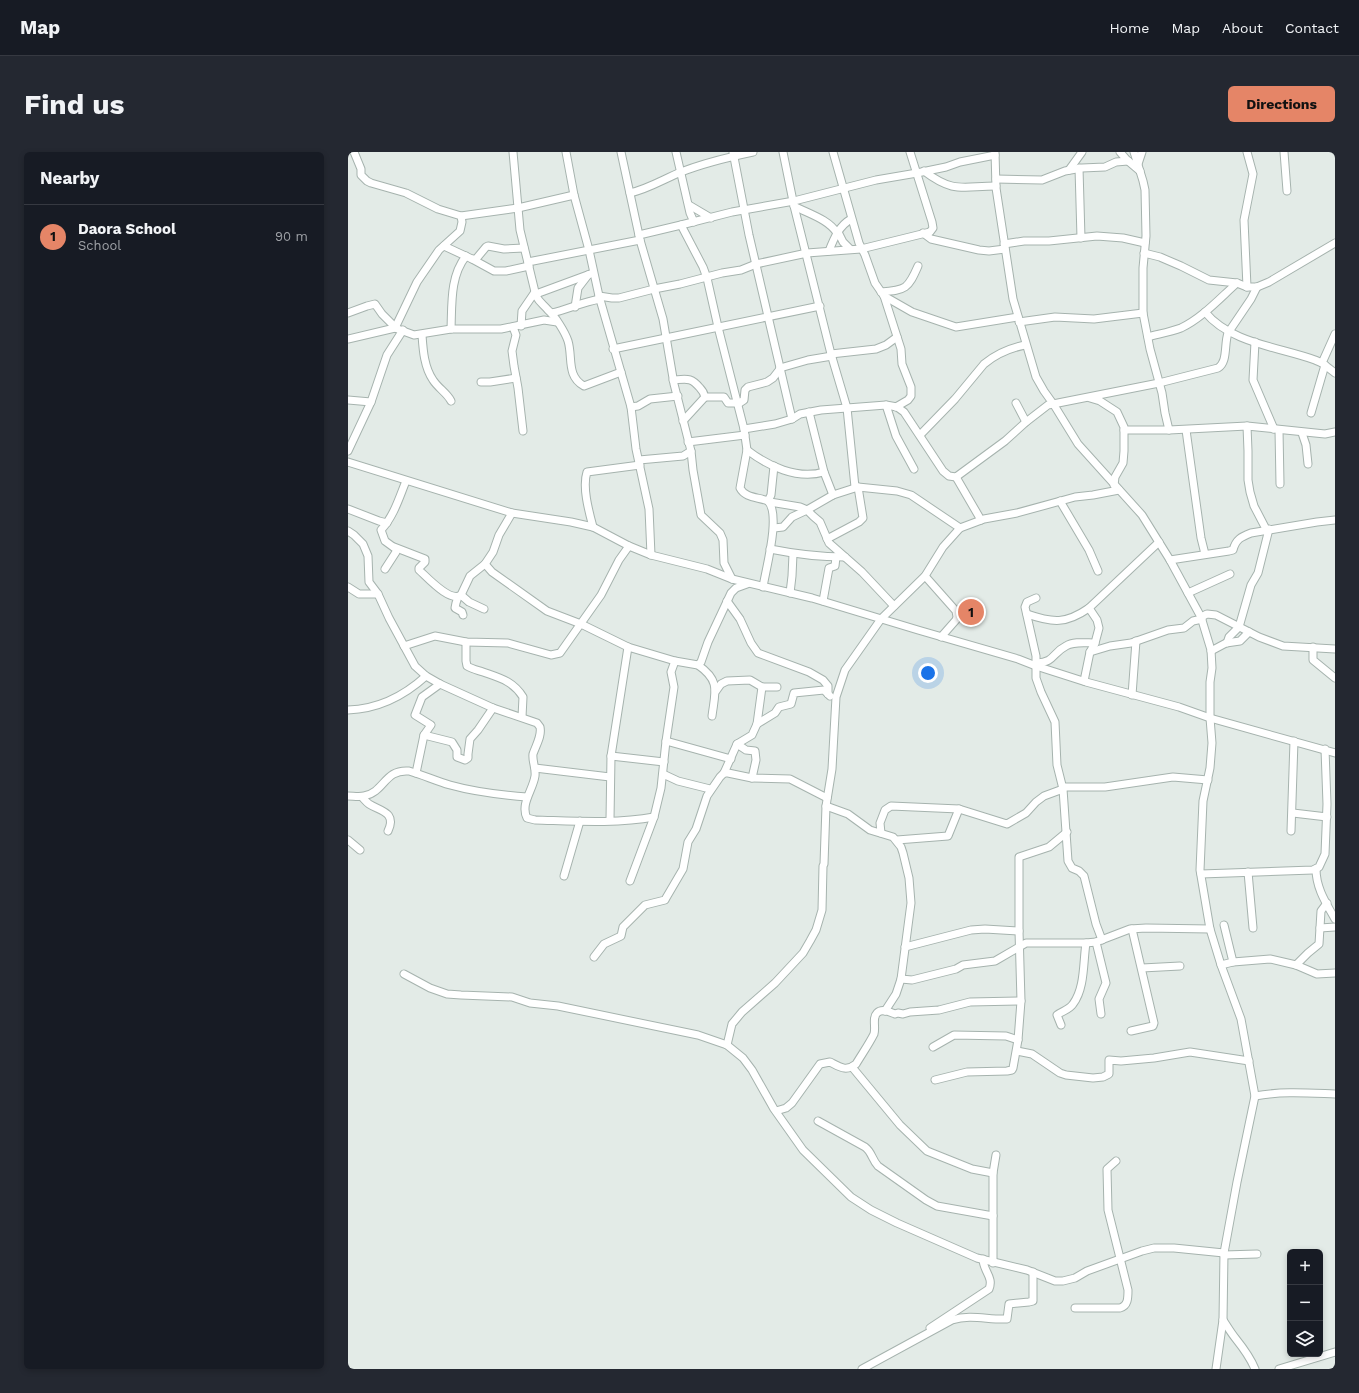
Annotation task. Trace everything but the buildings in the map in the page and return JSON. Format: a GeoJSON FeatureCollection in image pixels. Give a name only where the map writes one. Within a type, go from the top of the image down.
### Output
{"type":"FeatureCollection","features":[{"type":"Feature","properties":{"kind":"street"},"geometry":{"type":"LineString","coordinates":[[354,152],[362,169],[361,175],[367,181],[406,193],[443,211],[461,216],[518,208],[574,195]]}},
{"type":"Feature","properties":{"kind":"street"},"geometry":{"type":"LineString","coordinates":[[513,152],[520,230],[528,264],[536,293],[541,304],[552,314],[568,343],[573,374],[576,380],[582,385],[621,372]]}},
{"type":"Feature","properties":{"kind":"street"},"geometry":{"type":"LineString","coordinates":[[566,152],[574,195],[589,250],[590,274],[599,298],[613,350],[631,407],[639,462],[649,509],[652,555]]}},
{"type":"Feature","properties":{"kind":"street"},"geometry":{"type":"LineString","coordinates":[[621,152],[639,237],[663,319],[673,380],[688,442],[692,451],[693,470],[701,515],[720,533],[723,540],[724,563],[732,579]]}},
{"type":"Feature","properties":{"kind":"street"},"geometry":{"type":"LineString","coordinates":[[676,152],[694,222]]}},
{"type":"Feature","properties":{"kind":"street"},"geometry":{"type":"LineString","coordinates":[[630,193],[642,190],[680,172],[733,154],[753,152]]}},
{"type":"Feature","properties":{"kind":"street"},"geometry":{"type":"LineString","coordinates":[[783,152],[794,204],[847,408],[856,487],[863,518],[859,522],[827,539]]}},
{"type":"Feature","properties":{"kind":"street"},"geometry":{"type":"LineString","coordinates":[[833,152],[861,249],[875,283],[882,294],[901,350],[902,364],[911,394],[908,400],[896,407]]}},
{"type":"Feature","properties":{"kind":"street"},"geometry":{"type":"LineString","coordinates":[[552,314],[599,298],[616,298],[707,278],[722,273],[741,270],[756,264],[807,253],[861,249],[930,232],[933,228],[921,172],[910,152]]}},
{"type":"Feature","properties":{"kind":"street"},"geometry":{"type":"LineString","coordinates":[[1069,170],[1082,152]]}},
{"type":"Feature","properties":{"kind":"street"},"geometry":{"type":"LineString","coordinates":[[1120,152],[1128,161],[1139,168]]}},
{"type":"Feature","properties":{"kind":"street"},"geometry":{"type":"LineString","coordinates":[[1134,152],[1145,190],[1143,314],[1162,393],[1169,430]]}},
{"type":"Feature","properties":{"kind":"street"},"geometry":{"type":"LineString","coordinates":[[1139,168],[1142,152]]}},
{"type":"Feature","properties":{"kind":"street"},"geometry":{"type":"LineString","coordinates":[[1247,152],[1252,174],[1243,229],[1247,287]]}},
{"type":"Feature","properties":{"kind":"street"},"geometry":{"type":"LineString","coordinates":[[1284,152],[1287,191]]}},
{"type":"Feature","properties":{"kind":"street"},"geometry":{"type":"LineString","coordinates":[[444,246],[469,257],[494,271],[506,271],[528,264],[589,250],[694,222],[744,210],[794,204],[843,188],[876,180],[946,167],[995,153],[996,182],[1004,247],[1013,299],[1025,345],[1036,377],[1078,444],[1116,488],[1142,515],[1170,560],[1201,618],[1211,651],[1210,718],[1212,744],[1204,801],[1201,874],[1210,929],[1240,1019],[1255,1096],[1224,1254],[1223,1320],[1216,1369]]}},
{"type":"Feature","properties":{"kind":"street"},"geometry":{"type":"LineString","coordinates":[[733,154],[756,264],[792,419]]}},
{"type":"Feature","properties":{"kind":"street"},"geometry":{"type":"LineString","coordinates":[[921,172],[954,187],[968,188],[996,182],[1042,180],[1069,170],[1079,168],[1105,168],[1116,162],[1128,161]]}},
{"type":"Feature","properties":{"kind":"street"},"geometry":{"type":"LineString","coordinates":[[1079,168],[1081,238]]}},
{"type":"Feature","properties":{"kind":"street"},"geometry":{"type":"LineString","coordinates":[[794,204],[822,219],[832,227],[850,249]]}},
{"type":"Feature","properties":{"kind":"street"},"geometry":{"type":"LineString","coordinates":[[689,205],[711,218]]}},
{"type":"Feature","properties":{"kind":"street"},"geometry":{"type":"LineString","coordinates":[[348,339],[395,327],[417,282],[439,250],[462,228],[461,216]]}},
{"type":"Feature","properties":{"kind":"street"},"geometry":{"type":"LineString","coordinates":[[829,251],[843,225],[852,219]]}},
{"type":"Feature","properties":{"kind":"street"},"geometry":{"type":"LineString","coordinates":[[681,226],[703,267],[707,278],[745,432],[747,450],[740,488],[742,492],[769,502],[794,506],[807,510],[820,522],[829,543],[862,572],[894,606]]}},
{"type":"Feature","properties":{"kind":"street"},"geometry":{"type":"LineString","coordinates":[[923,233],[931,240],[979,250],[1004,247],[1024,241],[1107,236],[1132,239],[1145,243]]}},
{"type":"Feature","properties":{"kind":"street"},"geometry":{"type":"LineString","coordinates":[[1144,252],[1181,266],[1209,280],[1247,287],[1257,287],[1269,282],[1335,243]]}},
{"type":"Feature","properties":{"kind":"street"},"geometry":{"type":"LineString","coordinates":[[469,257],[476,259],[488,246],[504,249],[524,248]]}},
{"type":"Feature","properties":{"kind":"street"},"geometry":{"type":"LineString","coordinates":[[451,329],[453,293],[458,269],[469,257]]}},
{"type":"Feature","properties":{"kind":"street"},"geometry":{"type":"LineString","coordinates":[[882,294],[907,286],[918,266]]}},
{"type":"Feature","properties":{"kind":"street"},"geometry":{"type":"LineString","coordinates":[[521,326],[522,311],[536,293],[590,274]]}},
{"type":"Feature","properties":{"kind":"street"},"geometry":{"type":"LineString","coordinates":[[575,306],[578,288],[590,274]]}},
{"type":"Feature","properties":{"kind":"street"},"geometry":{"type":"LineString","coordinates":[[1148,337],[1181,328],[1205,312],[1237,284]]}},
{"type":"Feature","properties":{"kind":"street"},"geometry":{"type":"LineString","coordinates":[[688,442],[745,432],[792,419],[796,415],[809,412],[886,405],[896,407],[904,412],[943,471],[949,476],[956,477],[1005,441],[1026,422],[1048,406],[1159,383],[1222,366],[1226,339],[1257,287]]}},
{"type":"Feature","properties":{"kind":"street"},"geometry":{"type":"LineString","coordinates":[[882,294],[912,312],[956,327],[1018,319],[1055,317],[1094,319],[1143,314]]}},
{"type":"Feature","properties":{"kind":"street"},"geometry":{"type":"LineString","coordinates":[[348,314],[375,304],[382,314],[395,327],[414,335],[422,335],[451,329],[501,329],[544,320],[557,322]]}},
{"type":"Feature","properties":{"kind":"street"},"geometry":{"type":"LineString","coordinates":[[613,350],[666,337],[820,306]]}},
{"type":"Feature","properties":{"kind":"street"},"geometry":{"type":"LineString","coordinates":[[1205,312],[1218,324],[1246,340],[1307,357],[1323,364],[1335,373]]}},
{"type":"Feature","properties":{"kind":"street"},"geometry":{"type":"LineString","coordinates":[[513,327],[516,339],[512,351],[523,431]]}},
{"type":"Feature","properties":{"kind":"street"},"geometry":{"type":"LineString","coordinates":[[348,450],[371,402],[388,356],[403,330]]}},
{"type":"Feature","properties":{"kind":"street"},"geometry":{"type":"LineString","coordinates":[[1311,413],[1323,364],[1335,334]]}},
{"type":"Feature","properties":{"kind":"street"},"geometry":{"type":"LineString","coordinates":[[422,335],[425,362],[432,379],[451,401]]}},
{"type":"Feature","properties":{"kind":"street"},"geometry":{"type":"LineString","coordinates":[[684,422],[705,397],[724,397],[729,403],[738,403],[744,400],[745,390],[748,387],[766,382],[773,378],[780,369],[808,360],[832,355],[876,349],[886,345],[897,337]]}},
{"type":"Feature","properties":{"kind":"street"},"geometry":{"type":"LineString","coordinates":[[1255,342],[1253,380],[1277,430],[1280,484]]}},
{"type":"Feature","properties":{"kind":"street"},"geometry":{"type":"LineString","coordinates":[[920,435],[955,399],[989,359],[1007,350],[1025,345]]}},
{"type":"Feature","properties":{"kind":"street"},"geometry":{"type":"LineString","coordinates":[[481,382],[516,378]]}},
{"type":"Feature","properties":{"kind":"street"},"geometry":{"type":"LineString","coordinates":[[673,380],[689,379],[696,384],[703,392],[705,397]]}},
{"type":"Feature","properties":{"kind":"street"},"geometry":{"type":"LineString","coordinates":[[631,407],[638,406],[650,399],[678,396]]}},
{"type":"Feature","properties":{"kind":"street"},"geometry":{"type":"LineString","coordinates":[[1087,397],[1100,401],[1116,412],[1122,421],[1124,430],[1123,463],[1115,477],[1116,488]]}},
{"type":"Feature","properties":{"kind":"street"},"geometry":{"type":"LineString","coordinates":[[348,400],[371,402]]}},
{"type":"Feature","properties":{"kind":"street"},"geometry":{"type":"LineString","coordinates":[[1016,403],[1026,422]]}},
{"type":"Feature","properties":{"kind":"street"},"geometry":{"type":"LineString","coordinates":[[886,405],[899,442],[914,469]]}},
{"type":"Feature","properties":{"kind":"street"},"geometry":{"type":"LineString","coordinates":[[809,412],[824,472],[832,495]]}},
{"type":"Feature","properties":{"kind":"street"},"geometry":{"type":"LineString","coordinates":[[1124,430],[1186,430],[1227,426],[1247,426],[1302,433],[1325,434],[1335,432]]}},
{"type":"Feature","properties":{"kind":"street"},"geometry":{"type":"LineString","coordinates":[[1227,643],[1229,637],[1239,627],[1251,585],[1258,573],[1267,529],[1252,500],[1249,486],[1247,426]]}},
{"type":"Feature","properties":{"kind":"street"},"geometry":{"type":"LineString","coordinates":[[1186,430],[1201,538],[1205,554]]}},
{"type":"Feature","properties":{"kind":"street"},"geometry":{"type":"LineString","coordinates":[[1302,433],[1306,446],[1308,464]]}},
{"type":"Feature","properties":{"kind":"street"},"geometry":{"type":"LineString","coordinates":[[747,450],[761,460],[774,466],[804,475],[824,472]]}},
{"type":"Feature","properties":{"kind":"street"},"geometry":{"type":"LineString","coordinates":[[593,527],[588,508],[586,472],[639,462],[683,456],[692,451]]}},
{"type":"Feature","properties":{"kind":"street"},"geometry":{"type":"LineString","coordinates":[[348,463],[512,513],[593,527],[629,546],[652,555],[707,569],[747,584],[823,601],[1018,659],[1084,682],[1335,753]]}},
{"type":"Feature","properties":{"kind":"street"},"geometry":{"type":"LineString","coordinates":[[763,587],[774,528],[772,508],[769,502],[774,466]]}},
{"type":"Feature","properties":{"kind":"street"},"geometry":{"type":"LineString","coordinates":[[956,477],[981,520]]}},
{"type":"Feature","properties":{"kind":"street"},"geometry":{"type":"LineString","coordinates":[[406,481],[395,510],[381,530],[385,541],[425,559],[425,562],[419,570],[448,595],[455,597],[460,596],[484,610]]}},
{"type":"Feature","properties":{"kind":"street"},"geometry":{"type":"LineString","coordinates":[[774,528],[783,527],[790,518],[832,495],[856,487],[897,491],[911,495],[960,528]]}},
{"type":"Feature","properties":{"kind":"street"},"geometry":{"type":"LineString","coordinates":[[727,1045],[732,1024],[742,1012],[775,983],[803,953],[816,930],[823,904],[826,806],[832,769],[835,705],[838,686],[845,670],[881,619],[925,576],[943,547],[960,528],[981,520],[1017,513],[1075,497],[1093,495],[1116,488]]}},
{"type":"Feature","properties":{"kind":"street"},"geometry":{"type":"LineString","coordinates":[[1060,501],[1089,550],[1098,570]]}},
{"type":"Feature","properties":{"kind":"street"},"geometry":{"type":"LineString","coordinates":[[348,509],[387,523]]}},
{"type":"Feature","properties":{"kind":"street"},"geometry":{"type":"LineString","coordinates":[[463,615],[462,612],[455,608],[456,603],[470,576],[485,564],[493,552],[499,535],[512,513]]}},
{"type":"Feature","properties":{"kind":"street"},"geometry":{"type":"LineString","coordinates":[[1170,560],[1233,550],[1235,543],[1240,537],[1267,529],[1335,520]]}},
{"type":"Feature","properties":{"kind":"street"},"geometry":{"type":"LineString","coordinates":[[348,531],[363,544],[368,556],[369,582],[378,594],[415,666],[426,676],[440,684],[493,708],[537,723],[540,727],[533,759],[535,768],[534,778],[531,792],[527,797],[526,813],[528,818],[535,820],[580,821],[641,819],[654,817]]}},
{"type":"Feature","properties":{"kind":"street"},"geometry":{"type":"LineString","coordinates":[[1027,614],[1043,620],[1054,622],[1079,615],[1089,608],[1159,542]]}},
{"type":"Feature","properties":{"kind":"street"},"geometry":{"type":"LineString","coordinates":[[385,569],[396,552],[394,546]]}},
{"type":"Feature","properties":{"kind":"street"},"geometry":{"type":"LineString","coordinates":[[404,646],[435,636],[466,642],[508,643],[540,652],[560,653],[601,595],[619,560],[629,546]]}},
{"type":"Feature","properties":{"kind":"street"},"geometry":{"type":"LineString","coordinates":[[770,549],[793,554],[820,557],[845,556]]}},
{"type":"Feature","properties":{"kind":"street"},"geometry":{"type":"LineString","coordinates":[[790,593],[793,554]]}},
{"type":"Feature","properties":{"kind":"street"},"geometry":{"type":"LineString","coordinates":[[823,601],[829,568],[835,566],[836,557]]}},
{"type":"Feature","properties":{"kind":"street"},"geometry":{"type":"LineString","coordinates":[[485,564],[492,572],[542,608],[554,614],[581,624],[628,647],[675,661],[698,665],[715,683],[716,691],[712,716]]}},
{"type":"Feature","properties":{"kind":"street"},"geometry":{"type":"LineString","coordinates":[[1188,593],[1230,574]]}},
{"type":"Feature","properties":{"kind":"street"},"geometry":{"type":"LineString","coordinates":[[925,576],[956,611],[956,620],[941,637]]}},
{"type":"Feature","properties":{"kind":"street"},"geometry":{"type":"LineString","coordinates":[[698,665],[701,662],[708,642],[734,589],[747,584]]}},
{"type":"Feature","properties":{"kind":"street"},"geometry":{"type":"LineString","coordinates":[[348,587],[359,594],[378,594]]}},
{"type":"Feature","properties":{"kind":"street"},"geometry":{"type":"LineString","coordinates":[[1036,598],[1027,602],[1025,605],[1033,636],[1036,678],[1040,692],[1055,722],[1058,765],[1063,788],[1070,865],[1072,868],[1080,871],[1084,876],[1096,924],[1106,983],[1099,999],[1101,1014]]}},
{"type":"Feature","properties":{"kind":"street"},"geometry":{"type":"LineString","coordinates":[[727,601],[740,619],[751,643],[758,653],[809,672],[824,680],[828,686],[828,694]]}},
{"type":"Feature","properties":{"kind":"street"},"geometry":{"type":"LineString","coordinates":[[1084,682],[1090,652],[1095,643],[1099,625],[1089,608]]}},
{"type":"Feature","properties":{"kind":"street"},"geometry":{"type":"LineString","coordinates":[[1090,652],[1136,641],[1168,630],[1184,628],[1193,621],[1207,614],[1212,614],[1259,637],[1283,646],[1335,649]]}},
{"type":"Feature","properties":{"kind":"street"},"geometry":{"type":"LineString","coordinates":[[1211,651],[1227,643],[1240,641],[1249,632]]}},
{"type":"Feature","properties":{"kind":"street"},"geometry":{"type":"LineString","coordinates":[[1132,695],[1136,641]]}},
{"type":"Feature","properties":{"kind":"street"},"geometry":{"type":"LineString","coordinates":[[466,642],[467,666],[503,679],[516,687],[523,697],[522,717]]}},
{"type":"Feature","properties":{"kind":"street"},"geometry":{"type":"LineString","coordinates":[[1036,665],[1048,662],[1064,646],[1081,643],[1095,643]]}},
{"type":"Feature","properties":{"kind":"street"},"geometry":{"type":"LineString","coordinates":[[610,820],[610,756],[628,647]]}},
{"type":"Feature","properties":{"kind":"street"},"geometry":{"type":"LineString","coordinates":[[1313,647],[1313,660],[1335,678]]}},
{"type":"Feature","properties":{"kind":"street"},"geometry":{"type":"LineString","coordinates":[[630,881],[654,817],[663,774],[674,687],[671,672],[675,661]]}},
{"type":"Feature","properties":{"kind":"street"},"geometry":{"type":"LineString","coordinates":[[348,710],[380,705],[410,689],[426,676]]}},
{"type":"Feature","properties":{"kind":"street"},"geometry":{"type":"LineString","coordinates":[[716,691],[721,684],[727,681],[750,680],[762,686],[777,687]]}},
{"type":"Feature","properties":{"kind":"street"},"geometry":{"type":"LineString","coordinates":[[416,773],[424,735],[431,726],[415,715],[422,697],[440,684]]}},
{"type":"Feature","properties":{"kind":"street"},"geometry":{"type":"LineString","coordinates":[[594,957],[604,944],[621,936],[623,928],[645,905],[665,900],[684,869],[688,842],[696,829],[710,789],[724,773],[737,744],[752,735],[757,724],[762,686]]}},
{"type":"Feature","properties":{"kind":"street"},"geometry":{"type":"LineString","coordinates":[[757,724],[774,714],[779,707],[791,704],[794,694],[824,690],[835,705]]}},
{"type":"Feature","properties":{"kind":"street"},"geometry":{"type":"LineString","coordinates":[[424,735],[452,742],[457,750],[457,757],[465,760],[468,758],[470,739],[493,708]]}},
{"type":"Feature","properties":{"kind":"street"},"geometry":{"type":"LineString","coordinates":[[666,741],[731,759]]}},
{"type":"Feature","properties":{"kind":"street"},"geometry":{"type":"LineString","coordinates":[[1291,831],[1293,813],[1294,741]]}},
{"type":"Feature","properties":{"kind":"street"},"geometry":{"type":"LineString","coordinates":[[737,744],[746,750],[754,751],[756,760],[752,778]]}},
{"type":"Feature","properties":{"kind":"street"},"geometry":{"type":"LineString","coordinates":[[1201,874],[1316,869],[1320,865],[1325,854],[1327,817],[1325,749]]}},
{"type":"Feature","properties":{"kind":"street"},"geometry":{"type":"LineString","coordinates":[[610,756],[664,762]]}},
{"type":"Feature","properties":{"kind":"street"},"geometry":{"type":"LineString","coordinates":[[535,768],[610,777]]}},
{"type":"Feature","properties":{"kind":"street"},"geometry":{"type":"LineString","coordinates":[[348,796],[362,797],[376,791],[396,771],[409,770],[449,785],[470,790],[490,794],[527,797]]}},
{"type":"Feature","properties":{"kind":"street"},"geometry":{"type":"LineString","coordinates":[[724,773],[752,778],[790,779],[827,798]]}},
{"type":"Feature","properties":{"kind":"street"},"geometry":{"type":"LineString","coordinates":[[663,774],[678,781],[710,789]]}},
{"type":"Feature","properties":{"kind":"street"},"geometry":{"type":"LineString","coordinates":[[881,833],[880,823],[885,810],[891,806],[959,809],[1009,824],[1026,813],[1044,796],[1063,788],[1105,787],[1173,777],[1208,780]]}},
{"type":"Feature","properties":{"kind":"street"},"geometry":{"type":"LineString","coordinates":[[362,797],[367,803],[386,812],[391,821],[388,831]]}},
{"type":"Feature","properties":{"kind":"street"},"geometry":{"type":"LineString","coordinates":[[826,806],[848,814],[870,830],[888,835],[897,840],[948,836],[959,809]]}},
{"type":"Feature","properties":{"kind":"street"},"geometry":{"type":"LineString","coordinates":[[1293,813],[1327,817]]}},
{"type":"Feature","properties":{"kind":"street"},"geometry":{"type":"LineString","coordinates":[[564,876],[580,821]]}},
{"type":"Feature","properties":{"kind":"street"},"geometry":{"type":"LineString","coordinates":[[935,1080],[967,1072],[1012,1070],[1017,1051],[1021,1000],[1018,931],[1019,857],[1049,847],[1067,832]]}},
{"type":"Feature","properties":{"kind":"street"},"geometry":{"type":"LineString","coordinates":[[348,840],[360,850]]}},
{"type":"Feature","properties":{"kind":"street"},"geometry":{"type":"LineString","coordinates":[[885,1011],[896,994],[901,979],[911,903],[910,886],[903,854],[897,840]]}},
{"type":"Feature","properties":{"kind":"street"},"geometry":{"type":"LineString","coordinates":[[1316,869],[1316,881],[1335,919]]}},
{"type":"Feature","properties":{"kind":"street"},"geometry":{"type":"LineString","coordinates":[[1248,872],[1253,928]]}},
{"type":"Feature","properties":{"kind":"street"},"geometry":{"type":"LineString","coordinates":[[1296,965],[1308,952],[1319,944],[1321,911],[1327,903]]}},
{"type":"Feature","properties":{"kind":"street"},"geometry":{"type":"LineString","coordinates":[[1224,925],[1233,962]]}},
{"type":"Feature","properties":{"kind":"street"},"geometry":{"type":"LineString","coordinates":[[1320,928],[1335,927]]}},
{"type":"Feature","properties":{"kind":"street"},"geometry":{"type":"LineString","coordinates":[[905,947],[971,930],[985,929],[1018,931]]}},
{"type":"Feature","properties":{"kind":"street"},"geometry":{"type":"LineString","coordinates":[[901,979],[912,980],[956,969],[963,965],[995,961],[1029,942],[1086,943],[1099,941],[1119,932],[1132,929],[1210,929]]}},
{"type":"Feature","properties":{"kind":"street"},"geometry":{"type":"LineString","coordinates":[[1131,1031],[1154,1025],[1132,929]]}},
{"type":"Feature","properties":{"kind":"street"},"geometry":{"type":"LineString","coordinates":[[1061,1025],[1057,1015],[1072,1005],[1078,995],[1081,984],[1086,943]]}},
{"type":"Feature","properties":{"kind":"street"},"geometry":{"type":"LineString","coordinates":[[1221,965],[1233,962],[1270,959],[1296,965],[1317,974],[1335,973]]}},
{"type":"Feature","properties":{"kind":"street"},"geometry":{"type":"LineString","coordinates":[[1142,968],[1180,966]]}},
{"type":"Feature","properties":{"kind":"street"},"geometry":{"type":"LineString","coordinates":[[404,974],[430,988],[446,994],[512,997],[530,1003],[558,1006],[698,1035],[727,1045],[739,1054],[752,1070],[776,1111],[803,1150],[857,1202],[896,1223],[994,1263],[1033,1272],[1055,1281],[1063,1281],[1075,1278],[1087,1271],[1154,1248],[1174,1248],[1224,1254],[1257,1254]]}},
{"type":"Feature","properties":{"kind":"street"},"geometry":{"type":"LineString","coordinates":[[776,1111],[786,1108],[792,1103],[820,1064],[827,1062],[843,1069],[852,1067],[856,1064],[874,1034],[874,1019],[877,1013],[885,1011],[895,1014],[903,1014],[910,1012],[939,1010],[965,1002],[1021,1000]]}},
{"type":"Feature","properties":{"kind":"street"},"geometry":{"type":"LineString","coordinates":[[933,1047],[954,1035],[1001,1036],[1018,1040]]}},
{"type":"Feature","properties":{"kind":"street"},"geometry":{"type":"LineString","coordinates":[[1017,1051],[1032,1054],[1062,1074],[1093,1078],[1103,1077],[1109,1074],[1109,1060],[1121,1061],[1154,1058],[1190,1052],[1249,1061]]}},
{"type":"Feature","properties":{"kind":"street"},"geometry":{"type":"LineString","coordinates":[[852,1067],[900,1125],[927,1151],[974,1169],[994,1173]]}},
{"type":"Feature","properties":{"kind":"street"},"geometry":{"type":"LineString","coordinates":[[1255,1096],[1270,1093],[1290,1092],[1335,1094]]}},
{"type":"Feature","properties":{"kind":"street"},"geometry":{"type":"LineString","coordinates":[[818,1120],[870,1150],[874,1162],[878,1166],[926,1200],[938,1206],[993,1216]]}},
{"type":"Feature","properties":{"kind":"street"},"geometry":{"type":"LineString","coordinates":[[994,1263],[993,1216],[996,1155]]}},
{"type":"Feature","properties":{"kind":"street"},"geometry":{"type":"LineString","coordinates":[[1075,1308],[1123,1308],[1128,1296],[1107,1205],[1107,1169],[1116,1161]]}},
{"type":"Feature","properties":{"kind":"street"},"geometry":{"type":"LineString","coordinates":[[859,1369],[916,1337],[989,1289],[991,1281],[984,1269],[983,1259]]}},
{"type":"Feature","properties":{"kind":"street"},"geometry":{"type":"LineString","coordinates":[[862,1369],[952,1320],[976,1316],[1007,1319],[1009,1304],[1033,1301],[1033,1272]]}},
{"type":"Feature","properties":{"kind":"street"},"geometry":{"type":"LineString","coordinates":[[1223,1320],[1245,1349],[1252,1360],[1255,1369]]}},
{"type":"Feature","properties":{"kind":"street"},"geometry":{"type":"LineString","coordinates":[[1279,1369],[1296,1366],[1335,1352]]}},
{"type":"Feature","properties":{"kind":"place","name":"Daora School"},"geometry":{"type":"Point","coordinates":[971,612]}}]}
